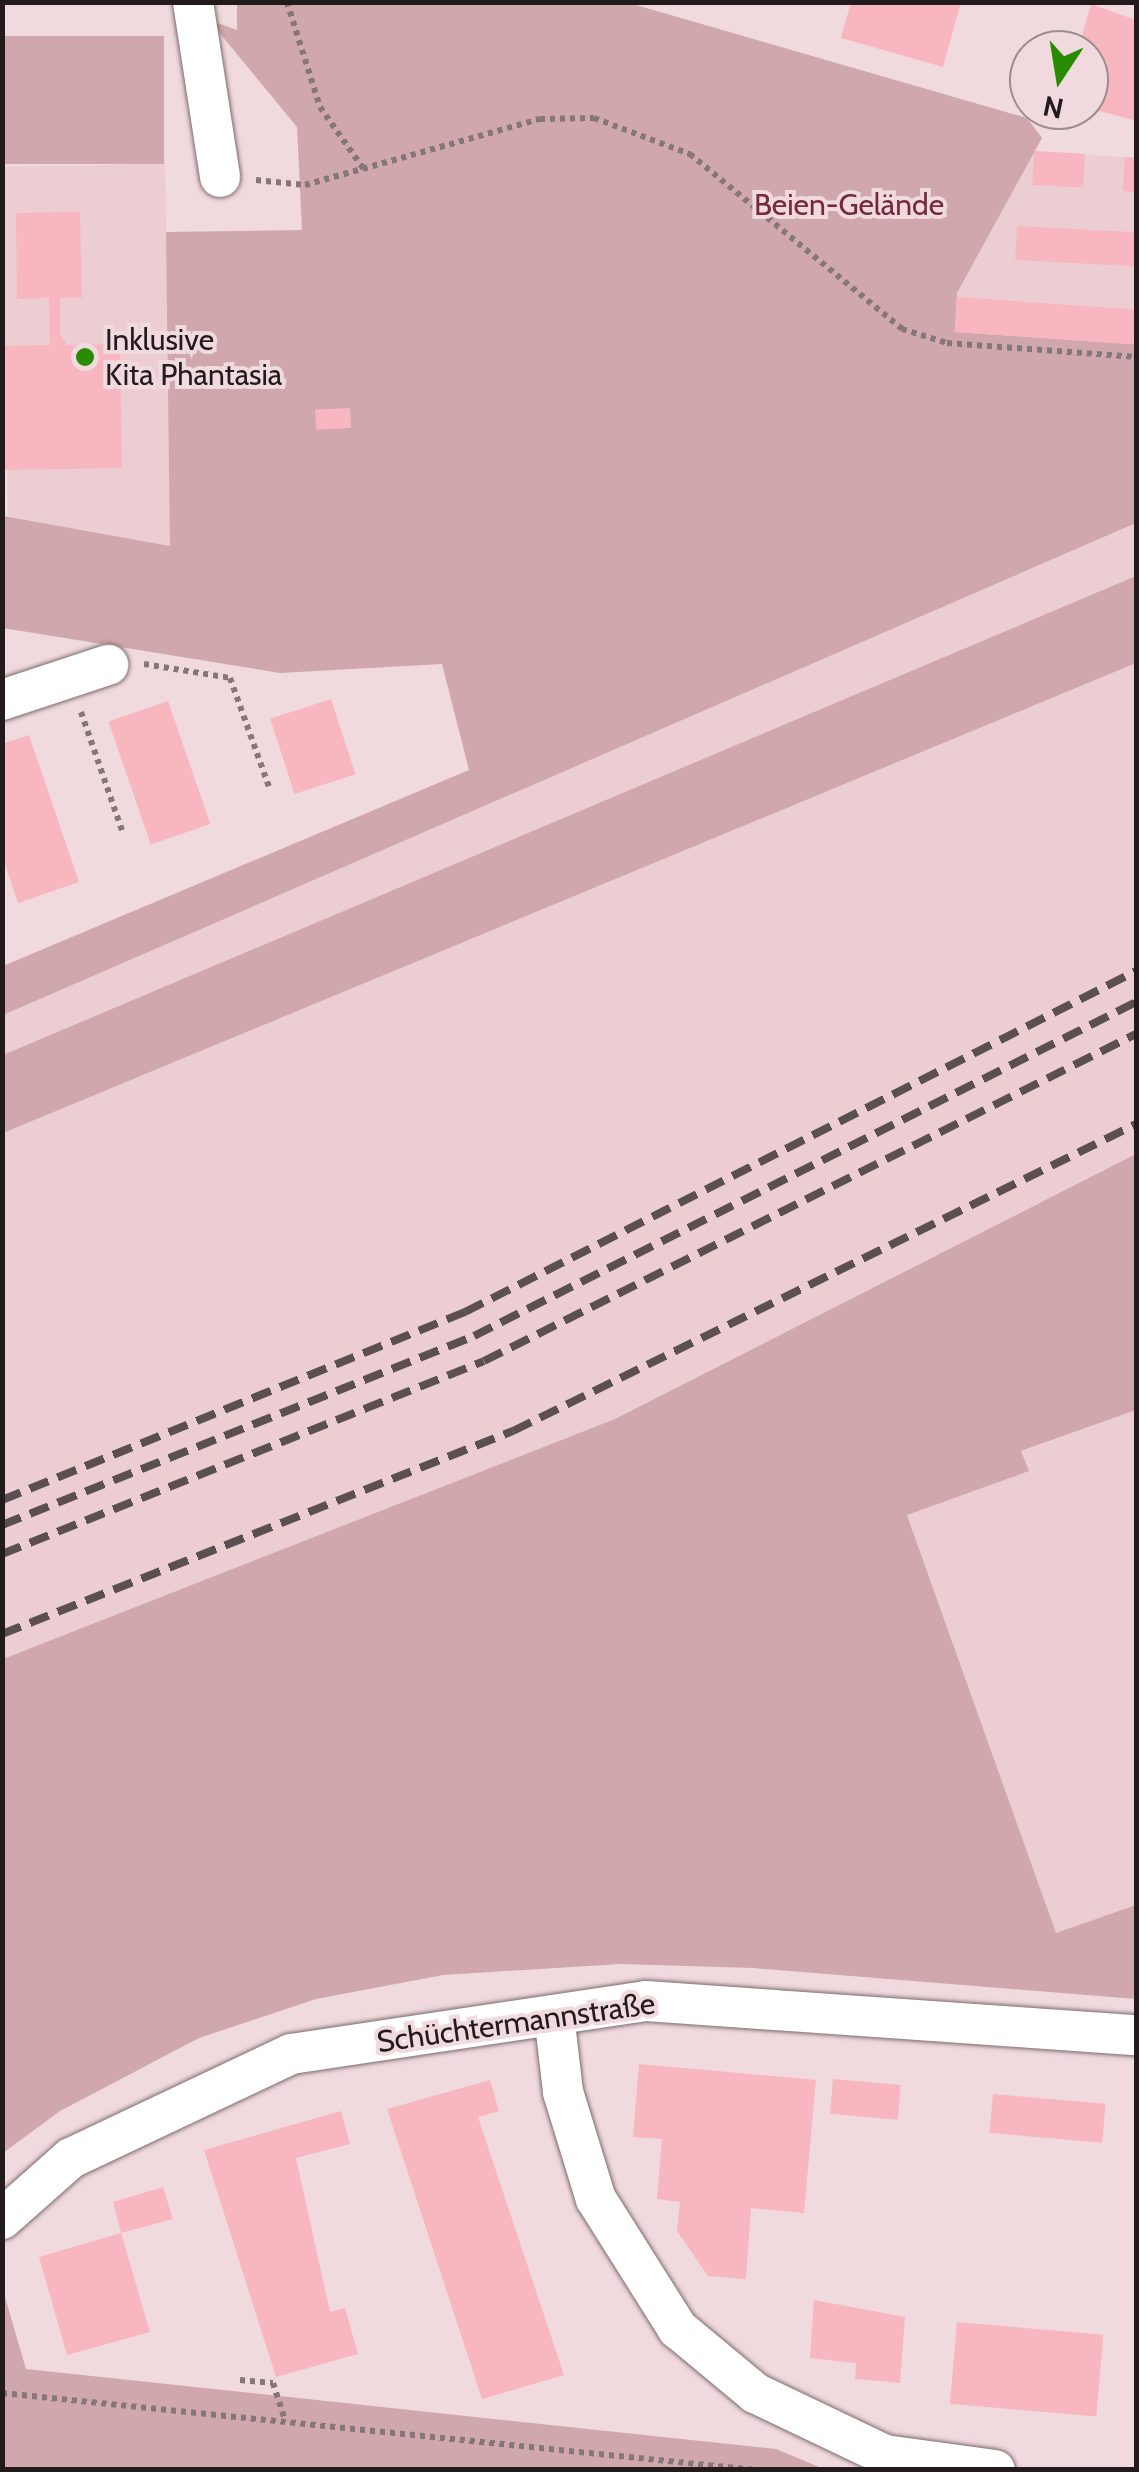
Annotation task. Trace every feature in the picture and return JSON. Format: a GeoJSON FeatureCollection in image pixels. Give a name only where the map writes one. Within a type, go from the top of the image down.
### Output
{"type":"FeatureCollection","features":[{"type":"Feature","properties":{"kind":"street"},"geometry":{"type":"LineString","coordinates":[[193,2],[220,177]]}},
{"type":"Feature","properties":{"kind":"street"},"geometry":{"type":"LineString","coordinates":[[2,700],[108,665]]}},
{"type":"Feature","properties":{"kind":"street","name":"Schüchtermannstraße"},"geometry":{"type":"LineString","coordinates":[[2,2219],[71,2158],[291,2054],[646,2001],[1136,2035]]}},
{"type":"Feature","properties":{"kind":"street"},"geometry":{"type":"LineString","coordinates":[[554,2015],[563,2092],[596,2198],[678,2329],[755,2393],[885,2455],[994,2470]]}},
{"type":"Feature","properties":{"kind":"path"},"geometry":{"type":"LineString","coordinates":[[288,2],[320,106],[365,170]]}},
{"type":"Feature","properties":{"kind":"path"},"geometry":{"type":"LineString","coordinates":[[220,177],[305,185],[540,118],[642,130],[739,188],[902,329],[947,343],[1136,356]]}},
{"type":"Feature","properties":{"kind":"path"},"geometry":{"type":"LineString","coordinates":[[108,665],[230,678],[269,787]]}},
{"type":"Feature","properties":{"kind":"path"},"geometry":{"type":"LineString","coordinates":[[69,678],[123,834]]}},
{"type":"Feature","properties":{"kind":"path"},"geometry":{"type":"LineString","coordinates":[[240,2380],[273,2383],[285,2422]]}},
{"type":"Feature","properties":{"kind":"path"},"geometry":{"type":"LineString","coordinates":[[2,2393],[756,2470]]}},
{"type":"Feature","properties":{"kind":"shaded area"},"geometry":{"type":"Polygon","coordinates":[[[1034,151],[1136,158],[1136,344],[955,332],[957,293],[1034,151]]]}},
{"type":"Feature","properties":{"kind":"shaded area","name":"Inklusive Kita Phantasia"},"geometry":{"type":"Polygon","coordinates":[[[165,164],[172,547],[9,550],[2,167],[165,164]]]}},
{"type":"Feature","properties":{"kind":"shaded area"},"geometry":{"type":"Polygon","coordinates":[[[1136,523],[1136,1154],[615,1419],[3,1659],[3,1015],[1136,523]]]}},
{"type":"Feature","properties":{"kind":"shaded area"},"geometry":{"type":"Polygon","coordinates":[[[1136,1410],[1136,1905],[1056,1933],[907,1514],[1029,1471],[1021,1452],[1136,1410]]]}},
{"type":"Feature","properties":{"kind":"green space","name":"Beien-Gelände"},"geometry":{"type":"Polygon","coordinates":[[[237,2],[629,3],[1009,113],[1009,130],[1036,130],[1042,138],[957,293],[955,332],[1136,344],[1136,523],[3,1015],[3,966],[469,770],[442,664],[280,673],[3,628],[3,516],[170,546],[166,232],[302,230],[297,127],[209,20],[237,30],[237,2]]]}},
{"type":"Feature","properties":{"kind":"green space"},"geometry":{"type":"Polygon","coordinates":[[[3,36],[164,36],[164,164],[3,164],[3,36]]]}},
{"type":"Feature","properties":{"kind":"green space"},"geometry":{"type":"Polygon","coordinates":[[[1136,576],[1136,663],[3,1133],[3,1055],[1136,576]]]}},
{"type":"Feature","properties":{"kind":"green space"},"geometry":{"type":"Polygon","coordinates":[[[1136,1154],[1136,1410],[1021,1451],[1029,1471],[907,1515],[1056,1933],[1136,1905],[1136,1999],[753,1968],[621,1964],[443,1975],[316,1999],[199,2038],[60,2111],[3,2153],[3,1659],[615,1419],[1136,1154]]]}},
{"type":"Feature","properties":{"kind":"green space"},"geometry":{"type":"Polygon","coordinates":[[[2,2287],[26,2369],[776,2449],[824,2469],[3,2469],[2,2287]]]}},
{"type":"Feature","properties":{"kind":"building"},"geometry":{"type":"Polygon","coordinates":[[[851,2],[961,2],[943,67],[841,38],[851,2]]]}},
{"type":"Feature","properties":{"kind":"building"},"geometry":{"type":"Polygon","coordinates":[[[1091,4],[1136,20],[1136,121],[1109,114],[1109,30],[1084,30],[1091,4]]]}},
{"type":"Feature","properties":{"kind":"building"},"geometry":{"type":"Polygon","coordinates":[[[1034,151],[1085,154],[1083,188],[1032,185],[1034,151]]]}},
{"type":"Feature","properties":{"kind":"building"},"geometry":{"type":"Polygon","coordinates":[[[1125,157],[1136,158],[1136,192],[1123,191],[1125,157]]]}},
{"type":"Feature","properties":{"kind":"building"},"geometry":{"type":"Polygon","coordinates":[[[80,212],[82,298],[60,298],[60,334],[67,345],[120,344],[122,468],[2,470],[2,346],[50,345],[49,298],[17,299],[16,213],[80,212]]]}},
{"type":"Feature","properties":{"kind":"building"},"geometry":{"type":"Polygon","coordinates":[[[1017,226],[1136,232],[1134,266],[1015,260],[1017,226]]]}},
{"type":"Feature","properties":{"kind":"building"},"geometry":{"type":"Polygon","coordinates":[[[957,297],[1136,309],[1133,344],[955,332],[957,297]]]}},
{"type":"Feature","properties":{"kind":"building"},"geometry":{"type":"Polygon","coordinates":[[[350,408],[351,428],[316,430],[315,410],[350,408]]]}},
{"type":"Feature","properties":{"kind":"building"},"geometry":{"type":"Polygon","coordinates":[[[331,699],[355,774],[295,794],[270,719],[331,699]]]}},
{"type":"Feature","properties":{"kind":"building"},"geometry":{"type":"Polygon","coordinates":[[[168,701],[210,824],[151,844],[108,722],[168,701]]]}},
{"type":"Feature","properties":{"kind":"building"},"geometry":{"type":"Polygon","coordinates":[[[29,735],[79,882],[18,903],[2,855],[2,744],[29,735]]]}},
{"type":"Feature","properties":{"kind":"building"},"geometry":{"type":"Polygon","coordinates":[[[639,2064],[816,2080],[804,2213],[751,2208],[746,2279],[708,2276],[677,2231],[680,2202],[657,2199],[662,2139],[633,2137],[639,2064]]]}},
{"type":"Feature","properties":{"kind":"building"},"geometry":{"type":"Polygon","coordinates":[[[833,2079],[901,2085],[898,2120],[830,2114],[833,2079]]]}},
{"type":"Feature","properties":{"kind":"building"},"geometry":{"type":"Polygon","coordinates":[[[490,2080],[499,2111],[478,2117],[564,2375],[482,2399],[387,2109],[490,2080]]]}},
{"type":"Feature","properties":{"kind":"building"},"geometry":{"type":"Polygon","coordinates":[[[993,2094],[1106,2104],[1102,2143],[990,2133],[993,2094]]]}},
{"type":"Feature","properties":{"kind":"building"},"geometry":{"type":"Polygon","coordinates":[[[341,2111],[350,2144],[296,2158],[330,2312],[345,2308],[358,2354],[276,2377],[204,2150],[341,2111]]]}},
{"type":"Feature","properties":{"kind":"building"},"geometry":{"type":"Polygon","coordinates":[[[163,2187],[173,2219],[121,2233],[113,2202],[163,2187]]]}},
{"type":"Feature","properties":{"kind":"building"},"geometry":{"type":"Polygon","coordinates":[[[121,2233],[150,2332],[67,2355],[39,2257],[121,2233]]]}},
{"type":"Feature","properties":{"kind":"building"},"geometry":{"type":"Polygon","coordinates":[[[814,2300],[905,2317],[900,2383],[855,2379],[856,2363],[810,2358],[814,2300]]]}},
{"type":"Feature","properties":{"kind":"building"},"geometry":{"type":"Polygon","coordinates":[[[957,2322],[1103,2335],[1096,2416],[950,2404],[957,2322]]]}},
{"type":"Feature","properties":{"kind":"railway"},"geometry":{"type":"LineString","coordinates":[[2,1500],[465,1312],[1136,971]]}},
{"type":"Feature","properties":{"kind":"railway"},"geometry":{"type":"LineString","coordinates":[[2,1525],[474,1336],[1136,1002]]}},
{"type":"Feature","properties":{"kind":"railway"},"geometry":{"type":"LineString","coordinates":[[2,1554],[484,1361],[1136,1034]]}},
{"type":"Feature","properties":{"kind":"railway"},"geometry":{"type":"LineString","coordinates":[[2,1634],[513,1431],[1136,1124]]}},
{"type":"Feature","properties":{"kind":"place","name":"Inklusive Kita Phantasia"},"geometry":{"type":"Point","coordinates":[85,357]}}]}
